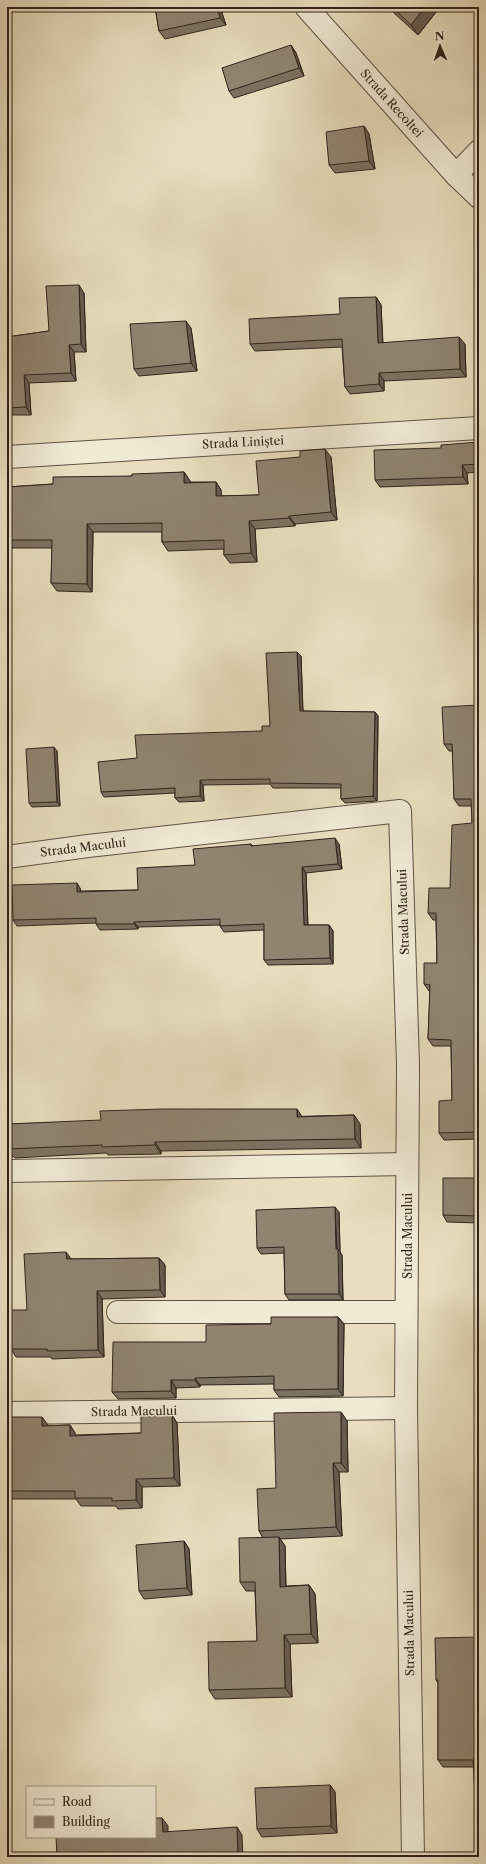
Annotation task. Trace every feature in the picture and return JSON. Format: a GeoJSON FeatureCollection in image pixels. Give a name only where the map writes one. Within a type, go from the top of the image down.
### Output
{"type":"FeatureCollection","features":[{"type":"Feature","properties":{"kind":"street","name":"Strada Recoltei"},"geometry":{"type":"LineString","coordinates":[[306,7],[456,175],[479,197]]}},
{"type":"Feature","properties":{"kind":"street"},"geometry":{"type":"LineString","coordinates":[[456,175],[479,151]]}},
{"type":"Feature","properties":{"kind":"street","name":"Strada Liniștei"},"geometry":{"type":"LineString","coordinates":[[7,456],[479,428]]}},
{"type":"Feature","properties":{"kind":"street","name":"Strada Macului"},"geometry":{"type":"LineString","coordinates":[[7,857],[96,845],[400,812],[408,1065],[406,1408],[413,1857]]}},
{"type":"Feature","properties":{"kind":"street"},"geometry":{"type":"LineString","coordinates":[[7,1171],[407,1164]]}},
{"type":"Feature","properties":{"kind":"street"},"geometry":{"type":"LineString","coordinates":[[118,1312],[406,1312]]}},
{"type":"Feature","properties":{"kind":"street","name":"Strada Macului"},"geometry":{"type":"LineString","coordinates":[[7,1413],[406,1408]]}},
{"type":"Feature","properties":{"kind":"building"},"geometry":{"type":"Polygon","coordinates":[[[155,7],[217,7],[220,18],[159,31],[155,7]]]}},
{"type":"Feature","properties":{"kind":"building"},"geometry":{"type":"Polygon","coordinates":[[[392,7],[425,7],[411,25],[392,7]]]}},
{"type":"Feature","properties":{"kind":"building"},"geometry":{"type":"Polygon","coordinates":[[[291,45],[299,68],[229,91],[222,68],[291,45]]]}},
{"type":"Feature","properties":{"kind":"building"},"geometry":{"type":"Polygon","coordinates":[[[364,126],[369,161],[329,165],[326,132],[364,126]]]}},
{"type":"Feature","properties":{"kind":"building"},"geometry":{"type":"Polygon","coordinates":[[[79,285],[81,344],[69,345],[71,373],[24,375],[26,407],[7,408],[7,337],[49,331],[46,286],[79,285]]]}},
{"type":"Feature","properties":{"kind":"building"},"geometry":{"type":"Polygon","coordinates":[[[376,297],[378,343],[459,337],[460,369],[379,373],[379,384],[345,387],[342,339],[250,344],[249,319],[340,314],[339,298],[376,297]]]}},
{"type":"Feature","properties":{"kind":"building"},"geometry":{"type":"Polygon","coordinates":[[[186,321],[191,363],[134,369],[130,324],[186,321]]]}},
{"type":"Feature","properties":{"kind":"building"},"geometry":{"type":"Polygon","coordinates":[[[479,442],[479,464],[462,465],[463,477],[375,480],[374,450],[441,448],[441,445],[479,442]]]}},
{"type":"Feature","properties":{"kind":"building"},"geometry":{"type":"Polygon","coordinates":[[[325,449],[331,512],[289,516],[289,518],[249,521],[251,553],[224,555],[224,540],[162,542],[162,523],[87,524],[87,584],[51,583],[52,540],[7,540],[7,487],[53,484],[53,477],[132,476],[132,474],[184,472],[184,483],[216,482],[216,496],[259,495],[256,461],[300,457],[300,451],[325,449]]]}},
{"type":"Feature","properties":{"kind":"building"},"geometry":{"type":"Polygon","coordinates":[[[297,652],[300,711],[375,712],[373,796],[341,799],[341,784],[270,783],[270,779],[200,780],[200,796],[175,798],[175,788],[101,792],[98,762],[137,758],[135,735],[262,731],[262,726],[270,726],[266,653],[297,652]]]}},
{"type":"Feature","properties":{"kind":"building"},"geometry":{"type":"Polygon","coordinates":[[[479,705],[479,1132],[439,1133],[439,1101],[452,1100],[451,1040],[428,1039],[430,985],[424,984],[424,963],[437,963],[436,913],[428,913],[429,888],[450,888],[452,825],[472,823],[471,799],[454,799],[452,744],[444,744],[442,707],[479,705]]]}},
{"type":"Feature","properties":{"kind":"building"},"geometry":{"type":"Polygon","coordinates":[[[54,747],[57,802],[29,803],[26,749],[54,747]]]}},
{"type":"Feature","properties":{"kind":"building"},"geometry":{"type":"Polygon","coordinates":[[[335,838],[338,864],[302,867],[304,925],[329,925],[330,958],[264,960],[264,924],[220,926],[220,919],[134,922],[134,924],[96,924],[96,918],[13,920],[12,885],[77,883],[77,892],[138,890],[137,868],[195,865],[193,849],[251,844],[251,846],[335,838]]]}},
{"type":"Feature","properties":{"kind":"building"},"geometry":{"type":"Polygon","coordinates":[[[162,1109],[297,1109],[297,1117],[354,1115],[355,1139],[155,1142],[155,1145],[102,1147],[102,1145],[8,1149],[7,1147],[7,1124],[101,1120],[100,1111],[162,1109]]]}},
{"type":"Feature","properties":{"kind":"building"},"geometry":{"type":"Polygon","coordinates":[[[443,1178],[479,1178],[479,1216],[443,1215],[443,1178]]]}},
{"type":"Feature","properties":{"kind":"building"},"geometry":{"type":"Polygon","coordinates":[[[335,1207],[339,1294],[285,1294],[284,1247],[257,1248],[256,1210],[335,1207]]]}},
{"type":"Feature","properties":{"kind":"building"},"geometry":{"type":"Polygon","coordinates":[[[66,1252],[67,1259],[159,1258],[160,1290],[97,1291],[98,1350],[47,1351],[47,1349],[11,1349],[11,1310],[27,1310],[24,1254],[66,1252]]]}},
{"type":"Feature","properties":{"kind":"building"},"geometry":{"type":"Polygon","coordinates":[[[271,1317],[338,1317],[338,1389],[274,1390],[274,1376],[171,1380],[171,1391],[112,1392],[113,1342],[206,1342],[206,1325],[271,1324],[271,1317]]]}},
{"type":"Feature","properties":{"kind":"building"},"geometry":{"type":"Polygon","coordinates":[[[341,1412],[341,1463],[333,1463],[336,1527],[259,1531],[257,1489],[276,1488],[274,1413],[341,1412]]]}},
{"type":"Feature","properties":{"kind":"building"},"geometry":{"type":"Polygon","coordinates":[[[172,1415],[174,1478],[136,1479],[136,1500],[112,1501],[112,1498],[75,1498],[75,1491],[7,1491],[7,1417],[42,1417],[42,1426],[70,1425],[70,1436],[141,1433],[141,1416],[172,1415]]]}},
{"type":"Feature","properties":{"kind":"building"},"geometry":{"type":"Polygon","coordinates":[[[279,1537],[280,1587],[309,1585],[311,1634],[284,1635],[285,1688],[209,1690],[208,1642],[257,1641],[255,1582],[240,1582],[239,1538],[279,1537]]]}},
{"type":"Feature","properties":{"kind":"building"},"geometry":{"type":"Polygon","coordinates":[[[184,1541],[187,1588],[139,1591],[136,1545],[184,1541]]]}},
{"type":"Feature","properties":{"kind":"building"},"geometry":{"type":"Polygon","coordinates":[[[479,1637],[479,1812],[476,1812],[473,1760],[438,1760],[438,1680],[436,1680],[435,1638],[479,1637]]]}},
{"type":"Feature","properties":{"kind":"building"},"geometry":{"type":"Polygon","coordinates":[[[330,1785],[331,1826],[257,1829],[255,1788],[330,1785]]]}},
{"type":"Feature","properties":{"kind":"building"},"geometry":{"type":"Polygon","coordinates":[[[156,1818],[162,1818],[163,1832],[237,1827],[238,1857],[57,1857],[56,1838],[156,1838],[156,1818]]]}}]}
